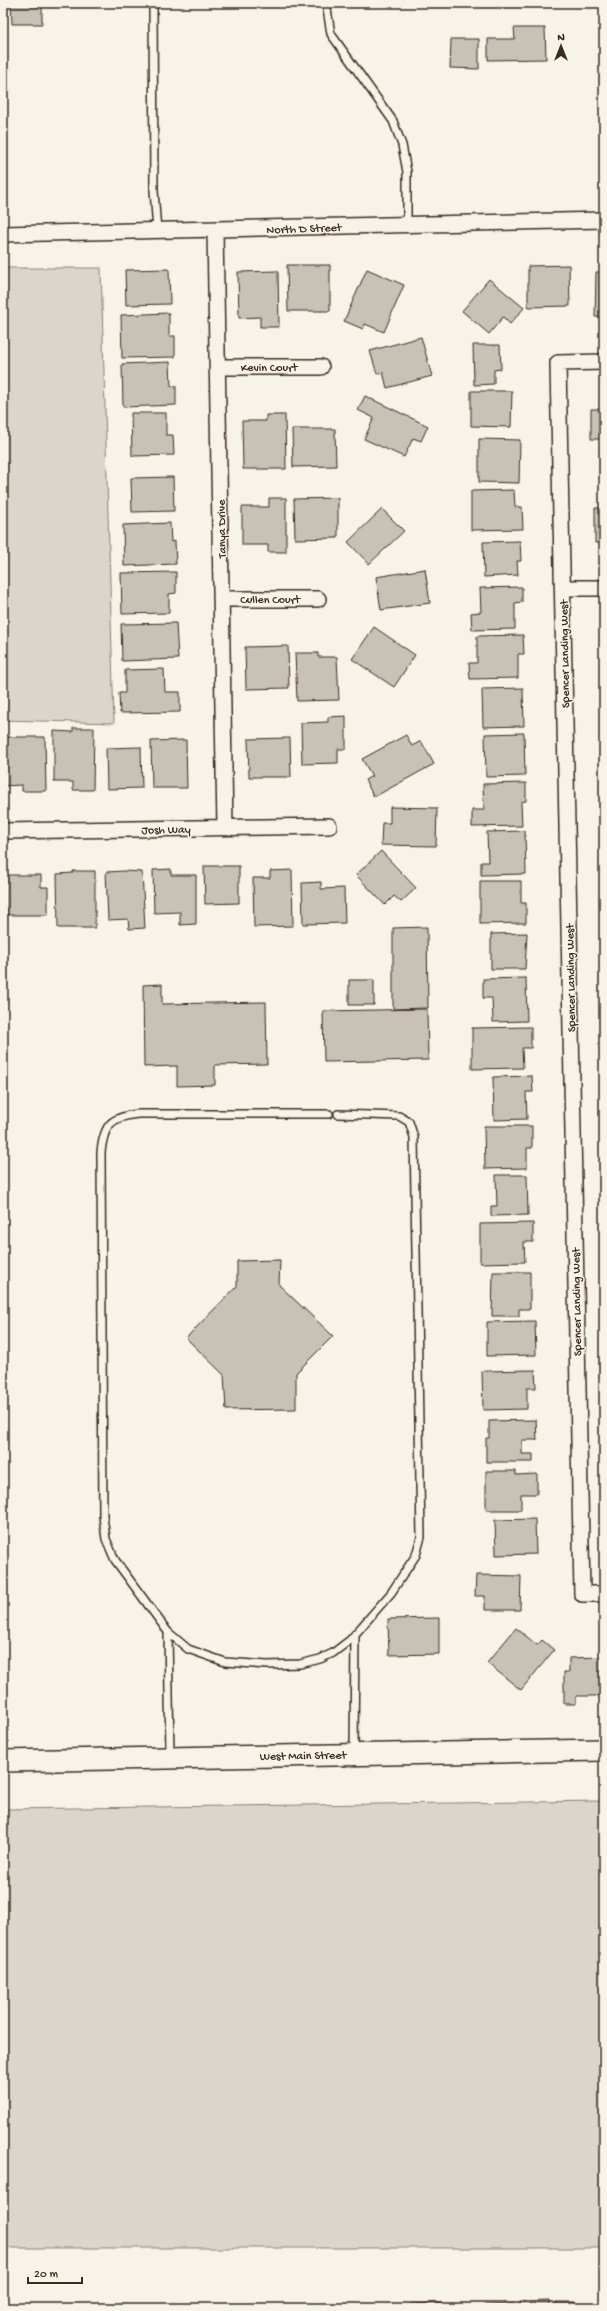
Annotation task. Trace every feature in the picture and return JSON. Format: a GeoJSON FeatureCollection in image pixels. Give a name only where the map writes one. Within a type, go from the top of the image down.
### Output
{"type":"FeatureCollection","features":[{"type":"Feature","properties":{"kind":"main road","name":"West Main Street"},"geometry":{"type":"LineString","coordinates":[[3,1761],[604,1750]]}},
{"type":"Feature","properties":{"kind":"street","name":"North D Street"},"geometry":{"type":"LineString","coordinates":[[3,234],[604,220]]}},
{"type":"Feature","properties":{"kind":"street","name":"Tanya Drive"},"geometry":{"type":"LineString","coordinates":[[215,230],[225,828]]}},
{"type":"Feature","properties":{"kind":"street","name":"Spencer Landing West"},"geometry":{"type":"LineString","coordinates":[[604,362],[558,363],[582,1594],[604,1594]]}},
{"type":"Feature","properties":{"kind":"street","name":"Kevin Court"},"geometry":{"type":"LineString","coordinates":[[218,367],[321,367]]}},
{"type":"Feature","properties":{"kind":"street"},"geometry":{"type":"LineString","coordinates":[[563,588],[604,588]]}},
{"type":"Feature","properties":{"kind":"street","name":"Cullen Court"},"geometry":{"type":"LineString","coordinates":[[222,599],[318,599]]}},
{"type":"Feature","properties":{"kind":"street","name":"Josh Way"},"geometry":{"type":"LineString","coordinates":[[3,831],[329,826]]}},
{"type":"Feature","properties":{"kind":"lane"},"geometry":{"type":"LineString","coordinates":[[153,3],[154,190],[157,231]]}},
{"type":"Feature","properties":{"kind":"lane"},"geometry":{"type":"LineString","coordinates":[[326,3],[332,34],[393,121],[402,145],[407,172],[407,225]]}},
{"type":"Feature","properties":{"kind":"lane"},"geometry":{"type":"LineString","coordinates":[[329,1114],[138,1114],[122,1116],[110,1123],[103,1136],[101,1192],[103,1516],[106,1539],[115,1560],[168,1632],[188,1649],[207,1657],[225,1662],[268,1665],[300,1664],[320,1659],[333,1653],[354,1634],[408,1570],[416,1555],[421,1537],[414,1137],[409,1122],[399,1116],[338,1114]]}},
{"type":"Feature","properties":{"kind":"lane"},"geometry":{"type":"LineString","coordinates":[[168,1632],[170,1758]]}},
{"type":"Feature","properties":{"kind":"lane"},"geometry":{"type":"LineString","coordinates":[[354,1634],[354,1754]]}},
{"type":"Feature","properties":{"kind":"shaded area"},"geometry":{"type":"Polygon","coordinates":[[[3,268],[101,268],[114,723],[3,720],[3,268]]]}},
{"type":"Feature","properties":{"kind":"shaded area"},"geometry":{"type":"Polygon","coordinates":[[[604,1801],[604,2248],[3,2248],[3,1809],[604,1801]]]}},
{"type":"Feature","properties":{"kind":"building"},"geometry":{"type":"Polygon","coordinates":[[[11,3],[42,3],[42,24],[12,24],[11,3]]]}},
{"type":"Feature","properties":{"kind":"building"},"geometry":{"type":"Polygon","coordinates":[[[514,28],[545,28],[546,59],[488,60],[488,39],[515,39],[514,28]]]}},
{"type":"Feature","properties":{"kind":"building"},"geometry":{"type":"Polygon","coordinates":[[[451,39],[479,39],[479,69],[450,68],[451,39]]]}},
{"type":"Feature","properties":{"kind":"building"},"geometry":{"type":"Polygon","coordinates":[[[287,265],[330,265],[330,311],[288,311],[287,265]]]}},
{"type":"Feature","properties":{"kind":"building"},"geometry":{"type":"Polygon","coordinates":[[[569,265],[570,306],[528,307],[528,266],[569,265]]]}},
{"type":"Feature","properties":{"kind":"building"},"geometry":{"type":"Polygon","coordinates":[[[169,269],[170,304],[126,305],[125,270],[169,269]]]}},
{"type":"Feature","properties":{"kind":"building"},"geometry":{"type":"Polygon","coordinates":[[[367,269],[404,285],[384,332],[365,324],[363,329],[344,321],[367,269]]]}},
{"type":"Feature","properties":{"kind":"building"},"geometry":{"type":"Polygon","coordinates":[[[278,271],[279,327],[260,327],[260,317],[239,318],[238,272],[278,271]]]}},
{"type":"Feature","properties":{"kind":"building"},"geometry":{"type":"Polygon","coordinates":[[[596,272],[604,272],[604,317],[595,317],[596,272]]]}},
{"type":"Feature","properties":{"kind":"building"},"geometry":{"type":"Polygon","coordinates":[[[489,279],[524,308],[510,324],[503,317],[489,334],[462,311],[489,279]]]}},
{"type":"Feature","properties":{"kind":"building"},"geometry":{"type":"Polygon","coordinates":[[[169,313],[169,336],[175,336],[175,357],[122,358],[121,315],[169,313]]]}},
{"type":"Feature","properties":{"kind":"building"},"geometry":{"type":"Polygon","coordinates":[[[421,337],[432,376],[387,388],[383,372],[377,374],[370,351],[421,337]]]}},
{"type":"Feature","properties":{"kind":"building"},"geometry":{"type":"Polygon","coordinates":[[[473,345],[500,345],[501,369],[494,370],[494,384],[474,385],[473,345]]]}},
{"type":"Feature","properties":{"kind":"building"},"geometry":{"type":"Polygon","coordinates":[[[170,362],[171,386],[176,386],[176,405],[123,407],[122,364],[170,362]]]}},
{"type":"Feature","properties":{"kind":"building"},"geometry":{"type":"Polygon","coordinates":[[[471,391],[512,391],[511,427],[471,426],[471,391]]]}},
{"type":"Feature","properties":{"kind":"building"},"geometry":{"type":"Polygon","coordinates":[[[365,396],[428,426],[421,441],[413,438],[404,457],[364,439],[374,418],[358,410],[365,396]]]}},
{"type":"Feature","properties":{"kind":"building"},"geometry":{"type":"Polygon","coordinates":[[[591,409],[604,409],[604,439],[591,439],[591,409]]]}},
{"type":"Feature","properties":{"kind":"building"},"geometry":{"type":"Polygon","coordinates":[[[131,413],[166,413],[166,435],[173,435],[174,455],[132,456],[131,413]]]}},
{"type":"Feature","properties":{"kind":"building"},"geometry":{"type":"Polygon","coordinates":[[[266,415],[285,415],[286,469],[243,469],[242,421],[266,421],[266,415]]]}},
{"type":"Feature","properties":{"kind":"building"},"geometry":{"type":"Polygon","coordinates":[[[292,429],[335,429],[336,466],[293,467],[292,429]]]}},
{"type":"Feature","properties":{"kind":"building"},"geometry":{"type":"Polygon","coordinates":[[[479,439],[520,440],[519,483],[479,482],[479,439]]]}},
{"type":"Feature","properties":{"kind":"building"},"geometry":{"type":"Polygon","coordinates":[[[173,477],[174,511],[132,512],[131,478],[173,477]]]}},
{"type":"Feature","properties":{"kind":"building"},"geometry":{"type":"Polygon","coordinates":[[[514,490],[515,507],[522,507],[523,529],[471,530],[471,491],[514,490]]]}},
{"type":"Feature","properties":{"kind":"building"},"geometry":{"type":"Polygon","coordinates":[[[269,498],[286,498],[286,552],[268,552],[268,545],[242,545],[242,507],[269,507],[269,498]]]}},
{"type":"Feature","properties":{"kind":"building"},"geometry":{"type":"Polygon","coordinates":[[[338,498],[338,538],[295,539],[294,499],[338,498]]]}},
{"type":"Feature","properties":{"kind":"building"},"geometry":{"type":"Polygon","coordinates":[[[595,508],[604,508],[604,543],[595,543],[595,508]]]}},
{"type":"Feature","properties":{"kind":"building"},"geometry":{"type":"Polygon","coordinates":[[[382,509],[404,531],[369,564],[348,542],[382,509]]]}},
{"type":"Feature","properties":{"kind":"building"},"geometry":{"type":"Polygon","coordinates":[[[170,523],[171,542],[175,541],[176,564],[124,566],[123,525],[170,523]]]}},
{"type":"Feature","properties":{"kind":"building"},"geometry":{"type":"Polygon","coordinates":[[[520,541],[521,561],[517,561],[518,575],[484,577],[483,542],[520,541]]]}},
{"type":"Feature","properties":{"kind":"building"},"geometry":{"type":"Polygon","coordinates":[[[425,569],[430,603],[381,610],[376,577],[425,569]]]}},
{"type":"Feature","properties":{"kind":"building"},"geometry":{"type":"Polygon","coordinates":[[[176,572],[176,593],[169,594],[169,613],[122,614],[121,573],[176,572]]]}},
{"type":"Feature","properties":{"kind":"building"},"geometry":{"type":"Polygon","coordinates":[[[522,587],[522,602],[515,603],[515,629],[472,630],[471,613],[481,612],[480,588],[522,587]]]}},
{"type":"Feature","properties":{"kind":"building"},"geometry":{"type":"Polygon","coordinates":[[[176,623],[178,659],[122,661],[121,624],[176,623]]]}},
{"type":"Feature","properties":{"kind":"building"},"geometry":{"type":"Polygon","coordinates":[[[374,627],[415,655],[394,687],[352,659],[374,627]]]}},
{"type":"Feature","properties":{"kind":"building"},"geometry":{"type":"Polygon","coordinates":[[[523,635],[524,654],[518,654],[518,678],[470,679],[469,663],[477,663],[477,636],[523,635]]]}},
{"type":"Feature","properties":{"kind":"building"},"geometry":{"type":"Polygon","coordinates":[[[288,646],[289,688],[246,689],[245,647],[288,646]]]}},
{"type":"Feature","properties":{"kind":"building"},"geometry":{"type":"Polygon","coordinates":[[[295,653],[318,653],[318,657],[337,657],[339,700],[297,701],[295,653]]]}},
{"type":"Feature","properties":{"kind":"building"},"geometry":{"type":"Polygon","coordinates":[[[164,669],[165,692],[180,692],[180,712],[120,713],[119,693],[125,693],[125,670],[164,669]]]}},
{"type":"Feature","properties":{"kind":"building"},"geometry":{"type":"Polygon","coordinates":[[[523,688],[524,726],[483,727],[482,689],[523,688]]]}},
{"type":"Feature","properties":{"kind":"building"},"geometry":{"type":"Polygon","coordinates":[[[346,716],[346,749],[338,749],[338,763],[302,764],[301,723],[328,722],[328,717],[346,716]]]}},
{"type":"Feature","properties":{"kind":"building"},"geometry":{"type":"Polygon","coordinates":[[[73,728],[94,728],[93,790],[73,790],[73,782],[54,782],[54,731],[73,732],[73,728]]]}},
{"type":"Feature","properties":{"kind":"building"},"geometry":{"type":"Polygon","coordinates":[[[524,733],[525,776],[486,777],[485,734],[524,733]]]}},
{"type":"Feature","properties":{"kind":"building"},"geometry":{"type":"Polygon","coordinates":[[[406,735],[412,746],[421,741],[434,764],[374,797],[365,780],[372,776],[362,759],[406,735]]]}},
{"type":"Feature","properties":{"kind":"building"},"geometry":{"type":"Polygon","coordinates":[[[3,737],[45,737],[46,791],[22,791],[22,785],[3,786],[3,737]]]}},
{"type":"Feature","properties":{"kind":"building"},"geometry":{"type":"Polygon","coordinates":[[[290,738],[291,777],[249,777],[248,739],[290,738]]]}},
{"type":"Feature","properties":{"kind":"building"},"geometry":{"type":"Polygon","coordinates":[[[186,740],[187,788],[152,788],[151,741],[186,740]]]}},
{"type":"Feature","properties":{"kind":"building"},"geometry":{"type":"Polygon","coordinates":[[[141,747],[142,788],[107,789],[106,748],[141,747]]]}},
{"type":"Feature","properties":{"kind":"building"},"geometry":{"type":"Polygon","coordinates":[[[526,783],[526,801],[521,802],[522,826],[472,827],[472,810],[484,810],[483,784],[526,783]]]}},
{"type":"Feature","properties":{"kind":"building"},"geometry":{"type":"Polygon","coordinates":[[[390,807],[437,808],[436,846],[381,845],[382,823],[390,823],[390,807]]]}},
{"type":"Feature","properties":{"kind":"building"},"geometry":{"type":"Polygon","coordinates":[[[525,831],[526,874],[481,875],[481,862],[488,862],[487,832],[525,831]]]}},
{"type":"Feature","properties":{"kind":"building"},"geometry":{"type":"Polygon","coordinates":[[[381,851],[416,888],[401,902],[394,896],[385,905],[356,875],[381,851]]]}},
{"type":"Feature","properties":{"kind":"building"},"geometry":{"type":"Polygon","coordinates":[[[204,866],[239,866],[239,903],[205,904],[204,866]]]}},
{"type":"Feature","properties":{"kind":"building"},"geometry":{"type":"Polygon","coordinates":[[[171,869],[171,875],[196,875],[196,924],[180,925],[180,912],[154,913],[153,870],[171,869]]]}},
{"type":"Feature","properties":{"kind":"building"},"geometry":{"type":"Polygon","coordinates":[[[292,870],[293,926],[254,927],[253,878],[270,878],[270,871],[292,870]]]}},
{"type":"Feature","properties":{"kind":"building"},"geometry":{"type":"Polygon","coordinates":[[[73,871],[95,871],[95,928],[58,928],[57,874],[73,873],[73,871]]]}},
{"type":"Feature","properties":{"kind":"building"},"geometry":{"type":"Polygon","coordinates":[[[106,872],[142,872],[145,928],[129,929],[128,919],[108,920],[106,872]]]}},
{"type":"Feature","properties":{"kind":"building"},"geometry":{"type":"Polygon","coordinates":[[[4,875],[41,875],[41,887],[48,887],[48,915],[5,915],[4,875]]]}},
{"type":"Feature","properties":{"kind":"building"},"geometry":{"type":"Polygon","coordinates":[[[480,881],[521,881],[521,903],[526,903],[526,923],[480,924],[480,881]]]}},
{"type":"Feature","properties":{"kind":"building"},"geometry":{"type":"Polygon","coordinates":[[[321,882],[321,889],[344,888],[345,923],[303,924],[302,883],[321,882]]]}},
{"type":"Feature","properties":{"kind":"building"},"geometry":{"type":"Polygon","coordinates":[[[427,927],[428,1008],[393,1009],[393,928],[427,927]]]}},
{"type":"Feature","properties":{"kind":"building"},"geometry":{"type":"Polygon","coordinates":[[[527,933],[525,969],[491,969],[491,934],[527,933]]]}},
{"type":"Feature","properties":{"kind":"building"},"geometry":{"type":"Polygon","coordinates":[[[526,978],[527,1021],[493,1022],[492,998],[483,998],[483,979],[526,978]]]}},
{"type":"Feature","properties":{"kind":"building"},"geometry":{"type":"Polygon","coordinates":[[[349,980],[374,980],[374,1005],[349,1005],[349,980]]]}},
{"type":"Feature","properties":{"kind":"building"},"geometry":{"type":"Polygon","coordinates":[[[162,984],[162,1004],[266,1002],[267,1064],[215,1065],[215,1085],[177,1086],[177,1066],[144,1067],[143,985],[162,984]]]}},
{"type":"Feature","properties":{"kind":"building"},"geometry":{"type":"Polygon","coordinates":[[[427,1009],[428,1060],[324,1062],[323,1011],[427,1009]]]}},
{"type":"Feature","properties":{"kind":"building"},"geometry":{"type":"Polygon","coordinates":[[[531,1027],[531,1048],[522,1048],[523,1068],[472,1069],[472,1028],[531,1027]]]}},
{"type":"Feature","properties":{"kind":"building"},"geometry":{"type":"Polygon","coordinates":[[[532,1076],[533,1092],[526,1092],[527,1119],[494,1120],[493,1077],[532,1076]]]}},
{"type":"Feature","properties":{"kind":"building"},"geometry":{"type":"Polygon","coordinates":[[[484,1126],[532,1126],[532,1148],[527,1148],[527,1168],[485,1169],[484,1126]]]}},
{"type":"Feature","properties":{"kind":"building"},"geometry":{"type":"Polygon","coordinates":[[[496,1175],[527,1175],[528,1215],[491,1216],[491,1206],[497,1206],[496,1175]]]}},
{"type":"Feature","properties":{"kind":"building"},"geometry":{"type":"Polygon","coordinates":[[[533,1223],[533,1242],[524,1242],[525,1262],[480,1263],[480,1224],[533,1223]]]}},
{"type":"Feature","properties":{"kind":"building"},"geometry":{"type":"Polygon","coordinates":[[[280,1260],[279,1285],[333,1336],[296,1373],[296,1409],[226,1410],[224,1375],[186,1338],[237,1286],[237,1261],[280,1260]]]}},
{"type":"Feature","properties":{"kind":"building"},"geometry":{"type":"Polygon","coordinates":[[[493,1272],[530,1272],[530,1309],[519,1309],[519,1316],[492,1316],[493,1272]]]}},
{"type":"Feature","properties":{"kind":"building"},"geometry":{"type":"Polygon","coordinates":[[[535,1321],[536,1355],[487,1356],[487,1322],[535,1321]]]}},
{"type":"Feature","properties":{"kind":"building"},"geometry":{"type":"Polygon","coordinates":[[[535,1370],[536,1388],[527,1388],[527,1409],[483,1410],[482,1371],[535,1370]]]}},
{"type":"Feature","properties":{"kind":"building"},"geometry":{"type":"Polygon","coordinates":[[[536,1420],[537,1440],[522,1440],[522,1454],[533,1454],[533,1462],[486,1462],[486,1438],[489,1438],[489,1421],[536,1420]]]}},
{"type":"Feature","properties":{"kind":"building"},"geometry":{"type":"Polygon","coordinates":[[[486,1471],[516,1471],[516,1475],[537,1474],[537,1494],[521,1494],[521,1510],[486,1510],[486,1471]]]}},
{"type":"Feature","properties":{"kind":"building"},"geometry":{"type":"Polygon","coordinates":[[[535,1519],[536,1554],[496,1555],[495,1520],[535,1519]]]}},
{"type":"Feature","properties":{"kind":"building"},"geometry":{"type":"Polygon","coordinates":[[[476,1575],[521,1576],[520,1610],[485,1610],[485,1596],[475,1596],[476,1575]]]}},
{"type":"Feature","properties":{"kind":"building"},"geometry":{"type":"Polygon","coordinates":[[[439,1618],[439,1654],[389,1655],[388,1619],[439,1618]]]}},
{"type":"Feature","properties":{"kind":"building"},"geometry":{"type":"Polygon","coordinates":[[[516,1628],[537,1645],[542,1640],[554,1650],[521,1690],[487,1663],[516,1628]]]}},
{"type":"Feature","properties":{"kind":"building"},"geometry":{"type":"Polygon","coordinates":[[[604,1657],[604,1696],[576,1696],[576,1704],[564,1704],[564,1672],[569,1672],[569,1658],[604,1657]]]}},
{"type":"Feature","properties":{"kind":"building"},"geometry":{"type":"Polygon","coordinates":[[[550,2301],[550,2308],[520,2308],[520,2302],[550,2301]]]}},
{"type":"Feature","properties":{"kind":"building"},"geometry":{"type":"Polygon","coordinates":[[[556,2302],[575,2302],[575,2308],[556,2308],[556,2302]]]}},
{"type":"Feature","properties":{"kind":"building"},"geometry":{"type":"Polygon","coordinates":[[[441,2303],[441,2308],[410,2308],[410,2304],[441,2303]]]}},
{"type":"Feature","properties":{"kind":"building"},"geometry":{"type":"Polygon","coordinates":[[[514,2304],[514,2308],[484,2308],[484,2305],[514,2304]]]}},
{"type":"Feature","properties":{"kind":"building"},"geometry":{"type":"Polygon","coordinates":[[[391,2305],[391,2308],[372,2308],[372,2306],[391,2305]]]}}]}
